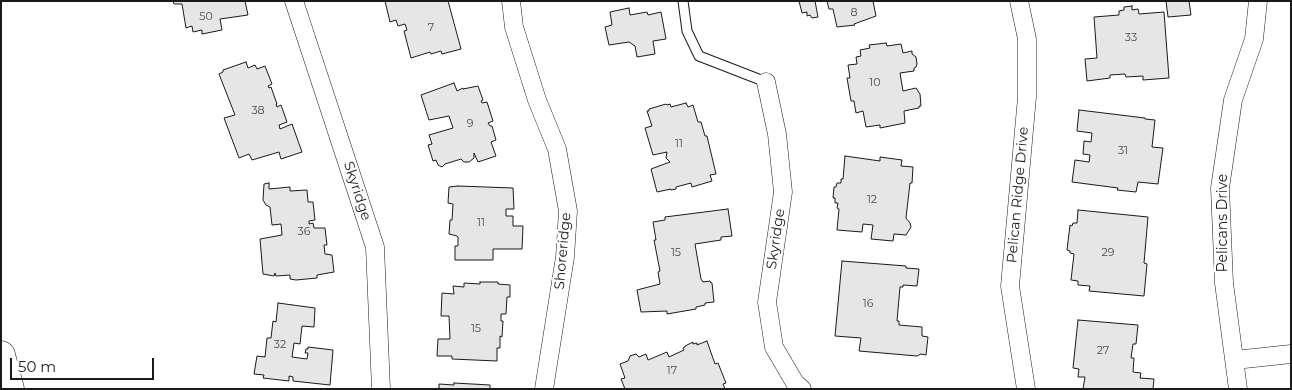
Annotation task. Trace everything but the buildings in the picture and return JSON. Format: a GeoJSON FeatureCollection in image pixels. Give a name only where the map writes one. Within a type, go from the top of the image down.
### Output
{"type":"FeatureCollection","features":[{"type":"Feature","properties":{"kind":"main road"},"geometry":{"type":"LineString","coordinates":[[1,355],[10,389]]}},
{"type":"Feature","properties":{"kind":"street","name":"Skyridge"},"geometry":{"type":"LineString","coordinates":[[294,1],[375,247],[381,389]]}},
{"type":"Feature","properties":{"kind":"street","name":"Shoreridge"},"geometry":{"type":"LineString","coordinates":[[511,1],[514,27],[537,100],[557,149],[568,211],[565,257],[544,389]]}},
{"type":"Feature","properties":{"kind":"street","name":"Pelican Ridge Drive"},"geometry":{"type":"LineString","coordinates":[[1019,1],[1027,39],[1027,97],[1010,286],[1026,389]]}},
{"type":"Feature","properties":{"kind":"street","name":"Pelicans Drive"},"geometry":{"type":"LineString","coordinates":[[1238,389],[1224,283],[1220,188],[1233,100],[1254,39],[1258,1]]}},
{"type":"Feature","properties":{"kind":"street","name":"Skyridge"},"geometry":{"type":"LineString","coordinates":[[766,82],[777,134],[783,192],[766,302],[774,347],[795,383],[802,389]]}},
{"type":"Feature","properties":{"kind":"street"},"geometry":{"type":"LineString","coordinates":[[1235,360],[1291,354]]}},
{"type":"Feature","properties":{"kind":"lane"},"geometry":{"type":"LineString","coordinates":[[683,1],[687,31],[699,56],[766,82]]}}]}
